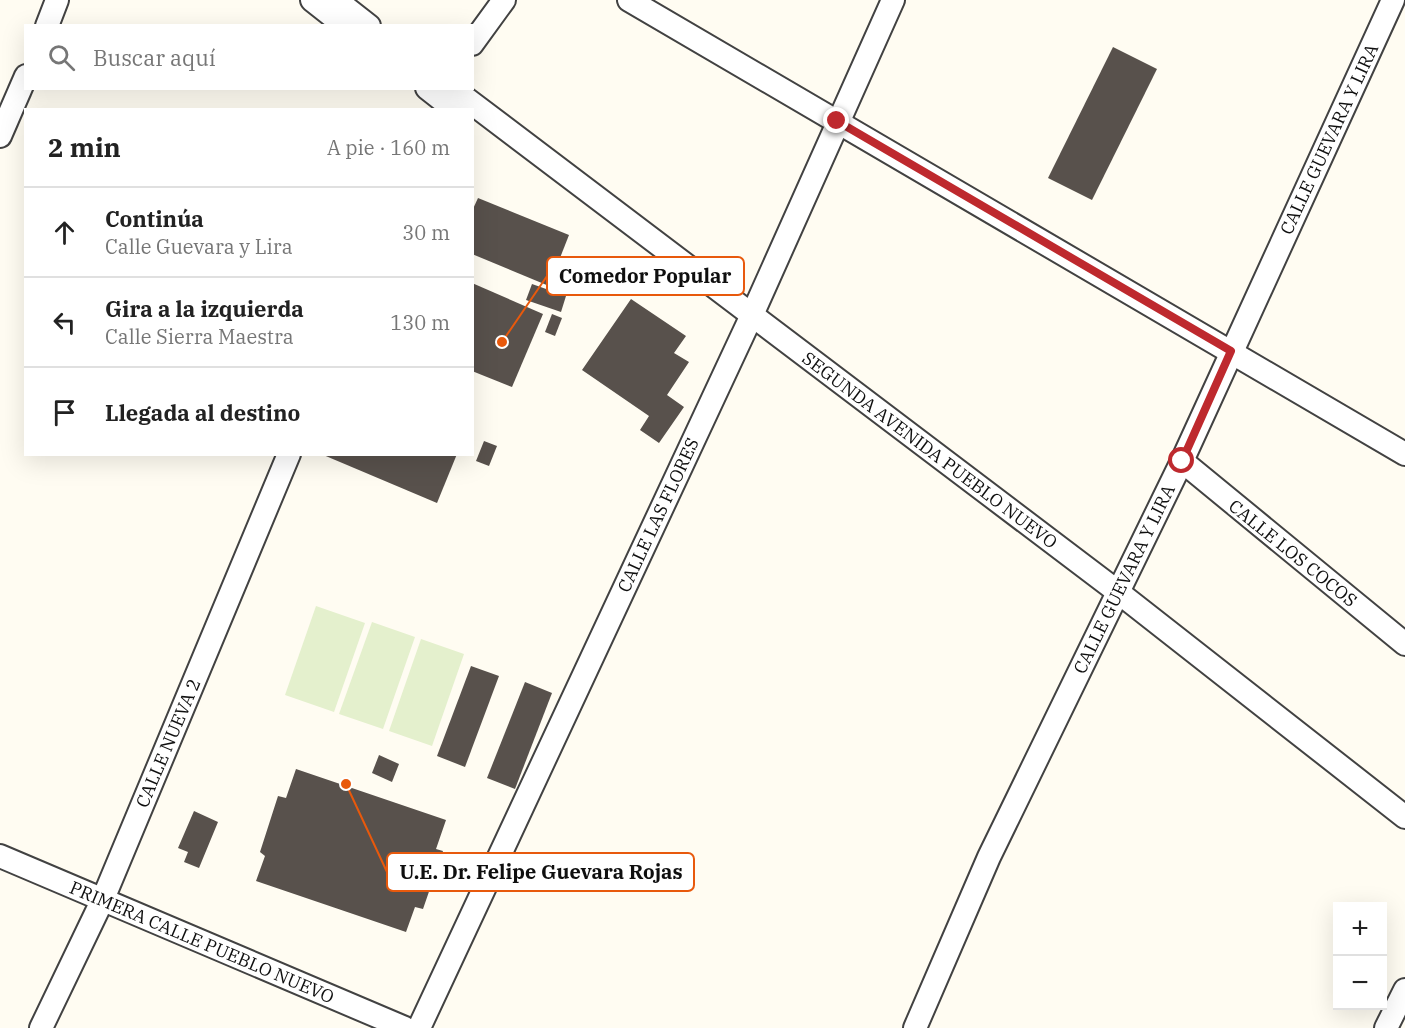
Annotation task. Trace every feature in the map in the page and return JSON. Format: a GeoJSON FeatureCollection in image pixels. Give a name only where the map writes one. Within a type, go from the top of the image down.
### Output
{"type":"FeatureCollection","features":[{"type":"Feature","properties":{"kind":"street"},"geometry":{"type":"LineString","coordinates":[[48,24],[57,0]]}},
{"type":"Feature","properties":{"kind":"street"},"geometry":{"type":"LineString","coordinates":[[312,0],[342,24]]}},
{"type":"Feature","properties":{"kind":"street"},"geometry":{"type":"LineString","coordinates":[[336,0],[366,24]]}},
{"type":"Feature","properties":{"kind":"street"},"geometry":{"type":"LineString","coordinates":[[474,41],[504,0]]}},
{"type":"Feature","properties":{"kind":"street"},"geometry":{"type":"LineString","coordinates":[[629,0],[1405,454]]}},
{"type":"Feature","properties":{"kind":"street","name":"CALLE LAS FLORES"},"geometry":{"type":"LineString","coordinates":[[419,1028],[749,321],[893,0]]}},
{"type":"Feature","properties":{"kind":"street","name":"CALLE GUEVARA Y LIRA"},"geometry":{"type":"LineString","coordinates":[[915,1028],[989,856],[1182,461],[1393,0]]}},
{"type":"Feature","properties":{"kind":"street"},"geometry":{"type":"LineString","coordinates":[[0,136],[24,81]]}},
{"type":"Feature","properties":{"kind":"street","name":"SEGUNDA AVENIDA PUEBLO NUEVO"},"geometry":{"type":"LineString","coordinates":[[442,97],[457,108]]}},
{"type":"Feature","properties":{"kind":"street","name":"SEGUNDA AVENIDA PUEBLO NUEVO"},"geometry":{"type":"LineString","coordinates":[[474,120],[749,321],[1405,817]]}},
{"type":"Feature","properties":{"kind":"street"},"geometry":{"type":"LineString","coordinates":[[474,124],[749,321]]}},
{"type":"Feature","properties":{"kind":"street","name":"CALLE NUEVA 2"},"geometry":{"type":"LineString","coordinates":[[41,1028],[103,899],[289,456]]}},
{"type":"Feature","properties":{"kind":"street","name":"CALLE LOS COCOS"},"geometry":{"type":"LineString","coordinates":[[1182,461],[1405,644]]}},
{"type":"Feature","properties":{"kind":"street"},"geometry":{"type":"LineString","coordinates":[[1115,598],[1405,830]]}},
{"type":"Feature","properties":{"kind":"street","name":"PRIMERA CALLE PUEBLO NUEVO"},"geometry":{"type":"LineString","coordinates":[[0,856],[405,1028]]}},
{"type":"Feature","properties":{"kind":"street"},"geometry":{"type":"LineString","coordinates":[[1386,1028],[1405,990]]}},
{"type":"Feature","properties":{"kind":"green space"},"geometry":{"type":"Polygon","coordinates":[[[316,606],[365,623],[334,712],[285,695],[316,606]]]}},
{"type":"Feature","properties":{"kind":"green space"},"geometry":{"type":"Polygon","coordinates":[[[372,622],[415,637],[383,729],[339,714],[372,622]]]}},
{"type":"Feature","properties":{"kind":"green space"},"geometry":{"type":"Polygon","coordinates":[[[421,639],[464,654],[432,746],[389,731],[421,639]]]}},
{"type":"Feature","properties":{"kind":"building"},"geometry":{"type":"Polygon","coordinates":[[[1113,47],[1157,69],[1092,200],[1048,178],[1113,47]]]}},
{"type":"Feature","properties":{"kind":"building"},"geometry":{"type":"Polygon","coordinates":[[[478,198],[569,235],[549,286],[474,255],[474,207],[478,198]]]}},
{"type":"Feature","properties":{"kind":"building"},"geometry":{"type":"Polygon","coordinates":[[[474,284],[543,314],[512,387],[474,372],[474,284]]]}},
{"type":"Feature","properties":{"kind":"building"},"geometry":{"type":"Polygon","coordinates":[[[532,284],[566,296],[561,312],[526,300],[532,284]]]}},
{"type":"Feature","properties":{"kind":"building"},"geometry":{"type":"Polygon","coordinates":[[[631,299],[686,336],[674,353],[689,362],[667,395],[684,407],[659,443],[640,430],[649,416],[582,370],[631,299]]]}},
{"type":"Feature","properties":{"kind":"building"},"geometry":{"type":"Polygon","coordinates":[[[552,314],[562,318],[555,336],[545,332],[552,314]]]}},
{"type":"Feature","properties":{"kind":"building"},"geometry":{"type":"Polygon","coordinates":[[[484,441],[497,446],[489,466],[476,461],[484,441]]]}},
{"type":"Feature","properties":{"kind":"building"},"geometry":{"type":"Polygon","coordinates":[[[326,456],[456,456],[437,503],[326,456]]]}},
{"type":"Feature","properties":{"kind":"building"},"geometry":{"type":"Polygon","coordinates":[[[471,666],[499,676],[465,767],[437,756],[471,666]]]}},
{"type":"Feature","properties":{"kind":"building"},"geometry":{"type":"Polygon","coordinates":[[[525,682],[552,693],[515,789],[487,778],[525,682]]]}},
{"type":"Feature","properties":{"kind":"building"},"geometry":{"type":"Polygon","coordinates":[[[379,755],[399,764],[392,782],[372,773],[379,755]]]}},
{"type":"Feature","properties":{"kind":"building"},"geometry":{"type":"Polygon","coordinates":[[[296,769],[446,820],[436,849],[443,851],[423,909],[415,907],[406,932],[256,881],[265,856],[260,852],[278,796],[286,798],[296,769]]]}},
{"type":"Feature","properties":{"kind":"building"},"geometry":{"type":"Polygon","coordinates":[[[194,811],[218,822],[199,868],[184,862],[188,852],[178,848],[194,811]]]}},
{"type":"Feature","properties":{"kind":"place","name":"Comedor Popular"},"geometry":{"type":"Point","coordinates":[502,342]}},
{"type":"Feature","properties":{"kind":"place","name":"U.E. Dr. Felipe Guevara Rojas"},"geometry":{"type":"Point","coordinates":[346,784]}},
{"type":"Feature","properties":{"kind":"route"},"geometry":{"type":"LineString","coordinates":[[837,121],[1231,351],[1182,461]]}}]}
